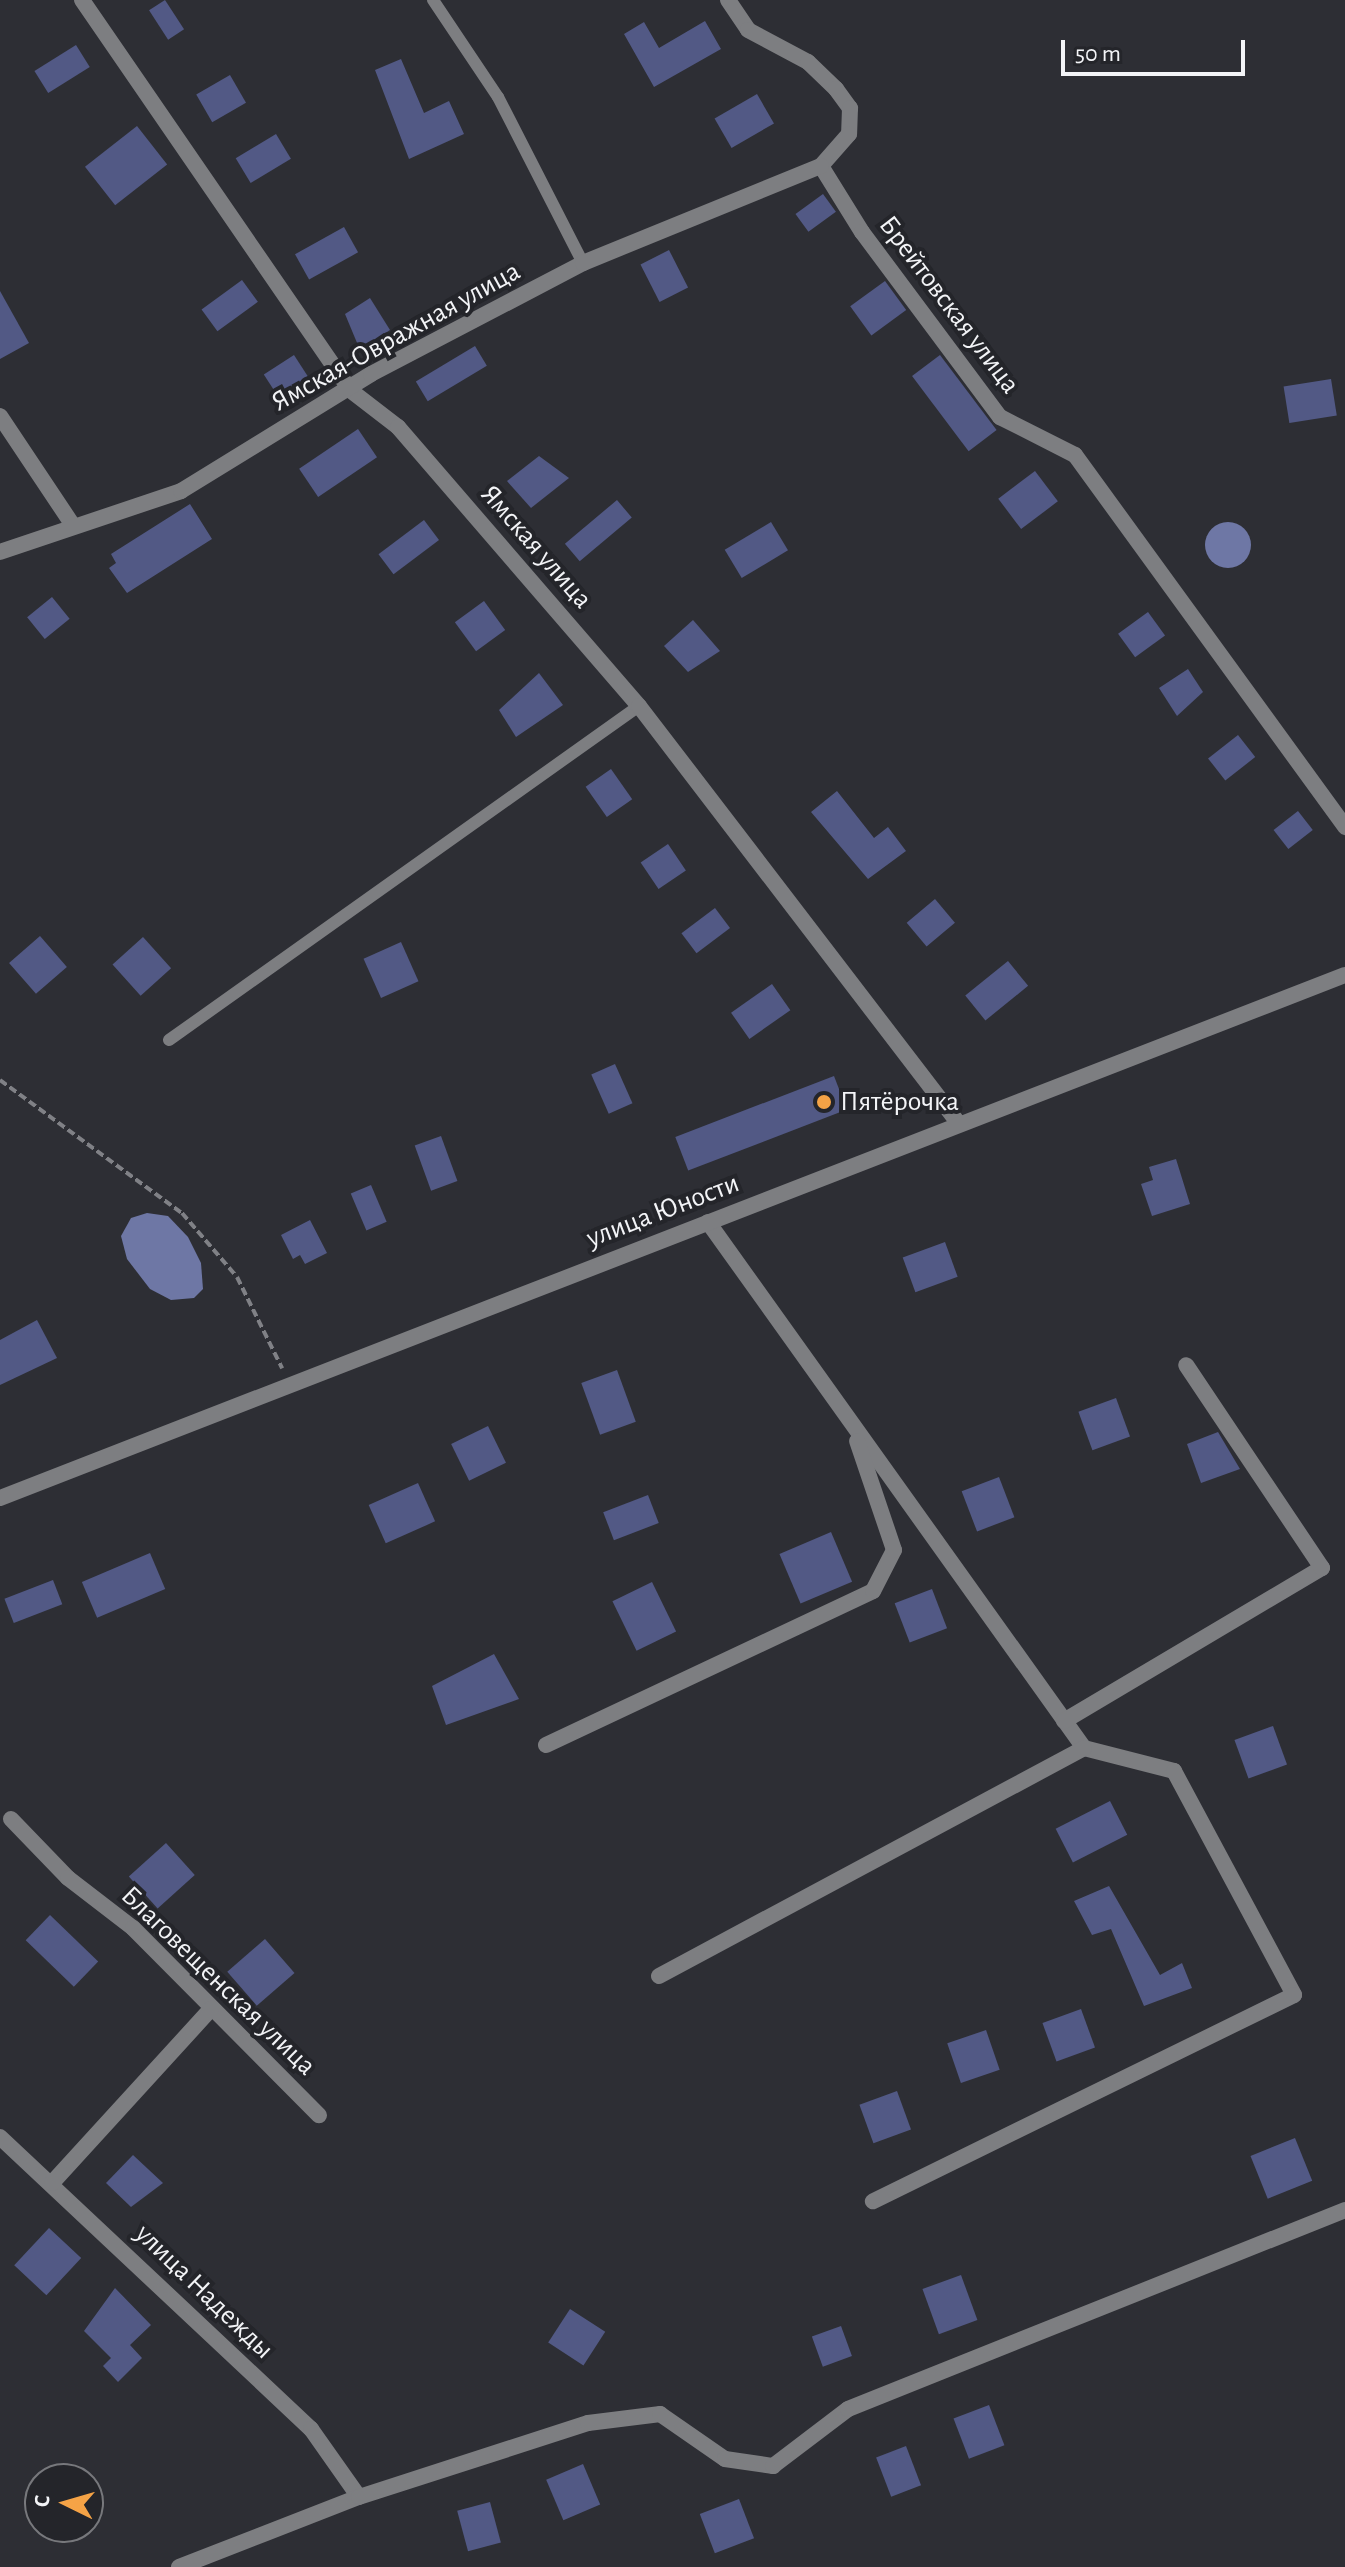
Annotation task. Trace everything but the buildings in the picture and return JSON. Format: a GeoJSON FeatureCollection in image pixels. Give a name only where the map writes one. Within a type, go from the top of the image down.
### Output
{"type":"FeatureCollection","features":[{"type":"Feature","properties":{"kind":"street","name":"Ямская улица"},"geometry":{"type":"LineString","coordinates":[[82,0],[350,390],[398,427],[639,706],[959,1124]]}},
{"type":"Feature","properties":{"kind":"street"},"geometry":{"type":"LineString","coordinates":[[728,0],[748,30],[808,62],[850,108],[849,134],[821,166]]}},
{"type":"Feature","properties":{"kind":"street","name":"Ямская-Овражная улица"},"geometry":{"type":"LineString","coordinates":[[0,552],[72,524],[181,491],[350,390],[583,263],[821,166]]}},
{"type":"Feature","properties":{"kind":"street","name":"Брейтовская улица"},"geometry":{"type":"LineString","coordinates":[[821,166],[1000,417],[1075,455],[1345,827]]}},
{"type":"Feature","properties":{"kind":"street"},"geometry":{"type":"LineString","coordinates":[[0,416],[72,524]]}},
{"type":"Feature","properties":{"kind":"street","name":"улица Юности"},"geometry":{"type":"LineString","coordinates":[[0,1498],[1345,975]]}},
{"type":"Feature","properties":{"kind":"street"},"geometry":{"type":"LineString","coordinates":[[708,1222],[1084,1748],[1174,1771],[1294,1995],[873,2201]]}},
{"type":"Feature","properties":{"kind":"street"},"geometry":{"type":"LineString","coordinates":[[1064,1721],[1322,1568],[1186,1365]]}},
{"type":"Feature","properties":{"kind":"street"},"geometry":{"type":"LineString","coordinates":[[546,1745],[873,1591],[894,1550],[851,1423]]}},
{"type":"Feature","properties":{"kind":"street"},"geometry":{"type":"LineString","coordinates":[[659,1976],[1084,1748]]}},
{"type":"Feature","properties":{"kind":"street","name":"Благовещенская улица"},"geometry":{"type":"LineString","coordinates":[[11,1819],[319,2115]]}},
{"type":"Feature","properties":{"kind":"street"},"geometry":{"type":"LineString","coordinates":[[52,2183],[211,2009]]}},
{"type":"Feature","properties":{"kind":"street","name":"улица Надежды"},"geometry":{"type":"LineString","coordinates":[[0,2137],[311,2429],[359,2497]]}},
{"type":"Feature","properties":{"kind":"street"},"geometry":{"type":"LineString","coordinates":[[179,2567],[359,2497],[588,2423],[660,2414],[725,2459],[773,2466],[848,2409],[1345,2210]]}},
{"type":"Feature","properties":{"kind":"lane"},"geometry":{"type":"LineString","coordinates":[[433,0],[498,97],[583,263]]}},
{"type":"Feature","properties":{"kind":"lane"},"geometry":{"type":"LineString","coordinates":[[169,1040],[639,706]]}},
{"type":"Feature","properties":{"kind":"path"},"geometry":{"type":"LineString","coordinates":[[0,1080],[182,1213],[237,1277],[290,1385]]}},
{"type":"Feature","properties":{"kind":"water"},"geometry":{"type":"Polygon","coordinates":[[[1228,522],[1245,528],[1251,545],[1245,562],[1228,568],[1211,562],[1205,545],[1211,528],[1228,522]]]}},
{"type":"Feature","properties":{"kind":"water"},"geometry":{"type":"Polygon","coordinates":[[[147,1213],[168,1216],[188,1237],[201,1263],[203,1289],[194,1298],[171,1300],[150,1289],[127,1259],[121,1236],[131,1218],[147,1213]]]}},
{"type":"Feature","properties":{"kind":"place","name":"Пятёрочка"},"geometry":{"type":"Point","coordinates":[824,1102]}}]}
